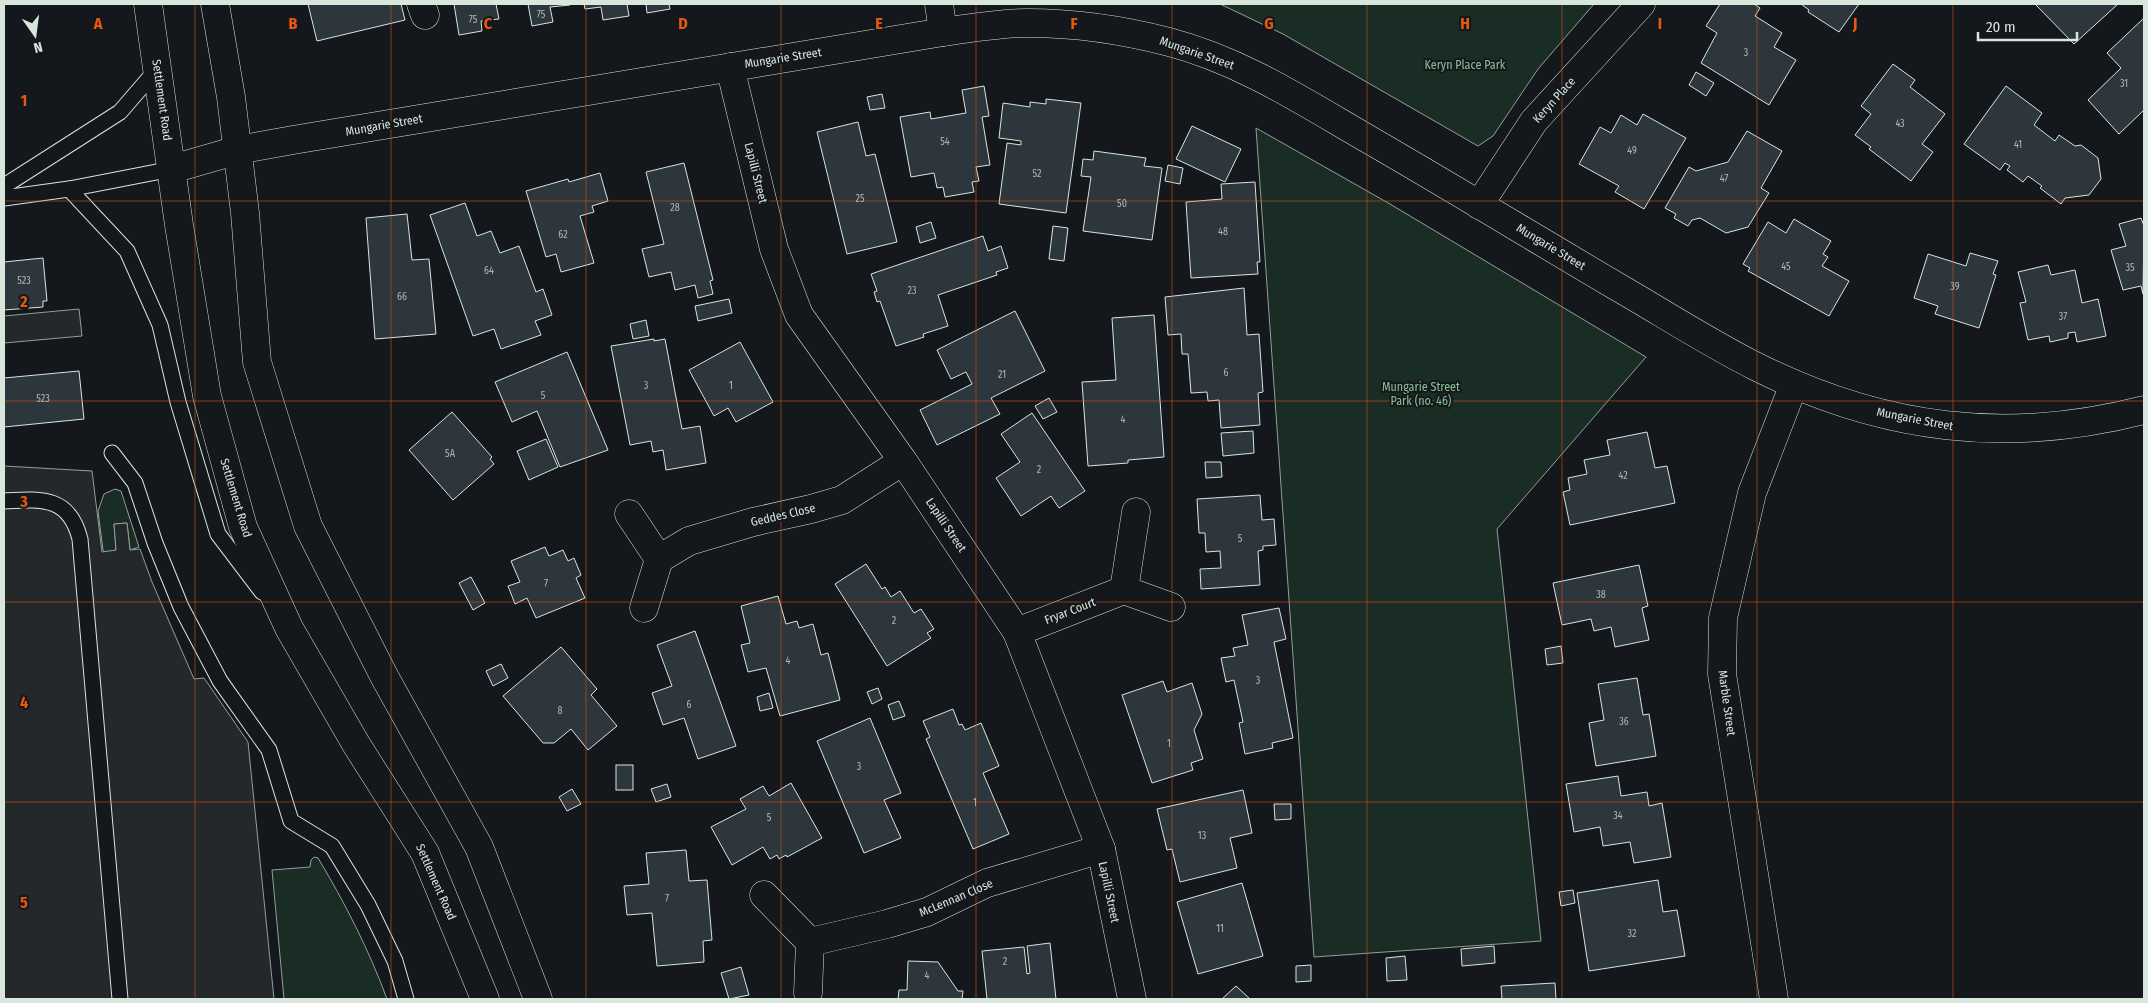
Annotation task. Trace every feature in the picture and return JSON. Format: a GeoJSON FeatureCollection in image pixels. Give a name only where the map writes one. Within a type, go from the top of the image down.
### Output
{"type":"FeatureCollection","features":[{"type":"Feature","properties":{"kind":"street","name":"Settlement Road"},"geometry":{"type":"LineString","coordinates":[[148,4],[207,396],[243,527],[289,628],[356,744],[425,853],[485,999]]}},
{"type":"Feature","properties":{"kind":"street"},"geometry":{"type":"LineString","coordinates":[[215,4],[229,82],[238,150],[257,362],[308,526],[384,676],[479,847],[538,999]]}},
{"type":"Feature","properties":{"kind":"street"},"geometry":{"type":"LineString","coordinates":[[939,4],[943,32]]}},
{"type":"Feature","properties":{"kind":"street","name":"Keryn Place"},"geometry":{"type":"LineString","coordinates":[[1479,205],[1534,121],[1641,4]]}},
{"type":"Feature","properties":{"kind":"street","name":"Mungarie Street"},"geometry":{"type":"LineString","coordinates":[[172,169],[238,150],[943,32],[1026,23],[1061,24],[1134,33],[1202,52],[1244,69],[1721,348],[1794,384],[1841,402],[1928,424],[2013,430],[2064,426],[2112,418],[2144,410]]}},
{"type":"Feature","properties":{"kind":"street","name":"Lapilli Street"},"geometry":{"type":"LineString","coordinates":[[730,67],[774,249],[799,315],[903,461],[1017,632],[1100,849],[1132,999]]}},
{"type":"Feature","properties":{"kind":"street","name":"Marble Street"},"geometry":{"type":"LineString","coordinates":[[1774,999],[1722,674],[1723,618],[1752,493],[1794,384]]}},
{"type":"Feature","properties":{"kind":"street","name":"Geddes Close"},"geometry":{"type":"LineString","coordinates":[[660,559],[689,541],[753,522],[842,500],[903,461]]}},
{"type":"Feature","properties":{"kind":"street"},"geometry":{"type":"LineString","coordinates":[[1136,512],[1124,590],[1171,608]]}},
{"type":"Feature","properties":{"kind":"street"},"geometry":{"type":"LineString","coordinates":[[629,514],[660,559],[644,608]]}},
{"type":"Feature","properties":{"kind":"street","name":"Fryar Court"},"geometry":{"type":"LineString","coordinates":[[1017,632],[1124,590]]}},
{"type":"Feature","properties":{"kind":"street","name":"McLennan Close"},"geometry":{"type":"LineString","coordinates":[[810,942],[887,924],[927,912],[987,883],[1100,849]]}},
{"type":"Feature","properties":{"kind":"street"},"geometry":{"type":"LineString","coordinates":[[764,895],[810,942],[808,993]]}},
{"type":"Feature","properties":{"kind":"lane"},"geometry":{"type":"LineString","coordinates":[[4,186],[120,112],[158,68]]}},
{"type":"Feature","properties":{"kind":"lane"},"geometry":{"type":"LineString","coordinates":[[4,198],[69,189],[172,169]]}},
{"type":"Feature","properties":{"kind":"lane"},"geometry":{"type":"LineString","coordinates":[[69,189],[127,251],[160,325],[178,402],[218,534],[289,628]]}},
{"type":"Feature","properties":{"kind":"lane"},"geometry":{"type":"LineString","coordinates":[[112,453],[135,483],[180,607],[220,681],[269,750],[291,821],[332,846],[368,905],[395,961],[406,999]]}},
{"type":"Feature","properties":{"kind":"lane"},"geometry":{"type":"LineString","coordinates":[[4,500],[37,500],[64,508],[71,516],[80,540],[120,999]]}},
{"type":"Feature","properties":{"kind":"green space","name":"Keryn Place Park"},"geometry":{"type":"Polygon","coordinates":[[[1220,4],[1594,4],[1538,69],[1493,136],[1478,146],[1283,34],[1220,4]]]}},
{"type":"Feature","properties":{"kind":"green space","name":"Mungarie Street Park (no. 46)"},"geometry":{"type":"Polygon","coordinates":[[[1256,128],[1390,204],[1646,357],[1497,529],[1541,941],[1314,957],[1256,128]]]}},
{"type":"Feature","properties":{"kind":"green space"},"geometry":{"type":"Polygon","coordinates":[[[115,489],[121,491],[139,547],[130,550],[127,523],[114,524],[116,550],[105,552],[103,550],[98,511],[104,494],[115,489]]]}},
{"type":"Feature","properties":{"kind":"green space"},"geometry":{"type":"Polygon","coordinates":[[[314,857],[318,858],[347,909],[387,999],[284,999],[272,870],[310,867],[311,860],[314,857]]]}},
{"type":"Feature","properties":{"kind":"shaded area"},"geometry":{"type":"Polygon","coordinates":[[[79,309],[82,336],[4,343],[4,316],[79,309]]]}},
{"type":"Feature","properties":{"kind":"shaded area"},"geometry":{"type":"Polygon","coordinates":[[[4,466],[92,471],[102,552],[116,550],[114,524],[127,523],[130,550],[140,549],[152,582],[194,679],[204,678],[248,742],[274,999],[4,999],[4,466]]]}},
{"type":"Feature","properties":{"kind":"building"},"geometry":{"type":"Polygon","coordinates":[[[308,4],[401,4],[405,20],[317,41],[308,4]]]}},
{"type":"Feature","properties":{"kind":"building"},"geometry":{"type":"Polygon","coordinates":[[[454,4],[496,4],[499,19],[481,21],[482,31],[459,35],[454,4]]]}},
{"type":"Feature","properties":{"kind":"building"},"geometry":{"type":"Polygon","coordinates":[[[528,4],[570,5],[550,7],[553,22],[532,26],[528,4]]]}},
{"type":"Feature","properties":{"kind":"building"},"geometry":{"type":"Polygon","coordinates":[[[584,4],[627,4],[629,16],[603,20],[601,7],[585,9],[584,4]]]}},
{"type":"Feature","properties":{"kind":"building"},"geometry":{"type":"Polygon","coordinates":[[[646,4],[669,4],[670,9],[647,13],[646,4]]]}},
{"type":"Feature","properties":{"kind":"building"},"geometry":{"type":"Polygon","coordinates":[[[1720,4],[1754,4],[1760,8],[1755,16],[1782,33],[1774,47],[1796,60],[1769,105],[1701,63],[1717,33],[1706,26],[1720,4]]]}},
{"type":"Feature","properties":{"kind":"building"},"geometry":{"type":"Polygon","coordinates":[[[1801,4],[1859,4],[1839,32],[1808,12],[1809,10],[1801,4]]]}},
{"type":"Feature","properties":{"kind":"building"},"geometry":{"type":"Polygon","coordinates":[[[2035,4],[2118,4],[2074,44],[2035,4]]]}},
{"type":"Feature","properties":{"kind":"building"},"geometry":{"type":"Polygon","coordinates":[[[2144,18],[2144,110],[2119,134],[2088,100],[2121,68],[2107,53],[2144,18]]]}},
{"type":"Feature","properties":{"kind":"building"},"geometry":{"type":"Polygon","coordinates":[[[1893,64],[1915,80],[1910,87],[1945,114],[1922,144],[1933,152],[1911,181],[1869,149],[1871,147],[1855,135],[1871,114],[1861,106],[1893,64]]]}},
{"type":"Feature","properties":{"kind":"building"},"geometry":{"type":"Polygon","coordinates":[[[1696,72],[1714,83],[1706,96],[1689,85],[1696,72]]]}},
{"type":"Feature","properties":{"kind":"building"},"geometry":{"type":"Polygon","coordinates":[[[984,86],[989,116],[982,117],[990,165],[976,167],[979,181],[972,182],[974,192],[945,197],[943,187],[937,188],[934,173],[911,177],[900,117],[930,112],[931,119],[966,113],[962,90],[984,86]]]}},
{"type":"Feature","properties":{"kind":"building"},"geometry":{"type":"Polygon","coordinates":[[[2006,86],[2042,113],[2034,125],[2055,141],[2059,135],[2075,146],[2081,145],[2098,158],[2101,179],[2089,195],[2065,198],[2061,204],[2028,176],[2023,182],[2007,170],[2010,166],[2005,163],[2000,170],[1964,144],[2006,86]]]}},
{"type":"Feature","properties":{"kind":"building"},"geometry":{"type":"Polygon","coordinates":[[[882,94],[885,108],[870,110],[867,97],[882,94]]]}},
{"type":"Feature","properties":{"kind":"building"},"geometry":{"type":"Polygon","coordinates":[[[1046,99],[1081,103],[1066,213],[999,204],[1007,143],[1021,145],[1021,141],[999,138],[1003,103],[1030,107],[1030,102],[1046,104],[1046,99]]]}},
{"type":"Feature","properties":{"kind":"building"},"geometry":{"type":"Polygon","coordinates":[[[1643,114],[1686,138],[1644,209],[1615,192],[1619,186],[1579,164],[1600,127],[1611,133],[1621,115],[1637,125],[1643,114]]]}},
{"type":"Feature","properties":{"kind":"building"},"geometry":{"type":"Polygon","coordinates":[[[858,122],[866,156],[875,154],[897,242],[847,254],[817,132],[858,122]]]}},
{"type":"Feature","properties":{"kind":"building"},"geometry":{"type":"Polygon","coordinates":[[[1192,126],[1241,149],[1225,182],[1176,159],[1192,126]]]}},
{"type":"Feature","properties":{"kind":"building"},"geometry":{"type":"Polygon","coordinates":[[[1747,131],[1782,151],[1761,188],[1769,193],[1748,227],[1726,233],[1700,218],[1692,220],[1688,226],[1674,218],[1676,214],[1665,208],[1689,167],[1696,171],[1728,162],[1747,131]]]}},
{"type":"Feature","properties":{"kind":"building"},"geometry":{"type":"Polygon","coordinates":[[[1094,151],[1146,158],[1144,166],[1162,168],[1152,240],[1083,231],[1091,177],[1081,176],[1083,159],[1093,160],[1094,151]]]}},
{"type":"Feature","properties":{"kind":"building"},"geometry":{"type":"Polygon","coordinates":[[[684,163],[713,280],[710,281],[713,294],[698,298],[695,285],[675,290],[671,272],[649,277],[642,249],[664,244],[646,172],[684,163]]]}},
{"type":"Feature","properties":{"kind":"building"},"geometry":{"type":"Polygon","coordinates":[[[1168,165],[1183,168],[1180,184],[1165,181],[1168,165]]]}},
{"type":"Feature","properties":{"kind":"building"},"geometry":{"type":"Polygon","coordinates":[[[600,173],[608,201],[592,206],[594,212],[580,216],[594,263],[561,272],[556,254],[546,257],[526,191],[568,179],[569,182],[600,173]]]}},
{"type":"Feature","properties":{"kind":"building"},"geometry":{"type":"Polygon","coordinates":[[[1255,182],[1260,262],[1257,262],[1258,274],[1191,278],[1186,202],[1222,199],[1221,184],[1255,182]]]}},
{"type":"Feature","properties":{"kind":"building"},"geometry":{"type":"Polygon","coordinates":[[[465,203],[477,236],[491,231],[500,253],[519,246],[536,292],[543,289],[552,315],[535,321],[541,335],[501,349],[494,329],[473,336],[430,215],[465,203]]]}},
{"type":"Feature","properties":{"kind":"building"},"geometry":{"type":"Polygon","coordinates":[[[407,214],[412,260],[429,259],[436,334],[375,339],[366,218],[407,214]]]}},
{"type":"Feature","properties":{"kind":"building"},"geometry":{"type":"Polygon","coordinates":[[[2141,218],[2144,226],[2143,294],[2141,286],[2123,290],[2111,250],[2126,246],[2119,224],[2141,218]]]}},
{"type":"Feature","properties":{"kind":"building"},"geometry":{"type":"Polygon","coordinates":[[[1794,219],[1831,241],[1823,254],[1828,257],[1822,266],[1849,281],[1829,316],[1748,271],[1750,268],[1743,264],[1768,222],[1786,233],[1794,219]]]}},
{"type":"Feature","properties":{"kind":"building"},"geometry":{"type":"Polygon","coordinates":[[[931,222],[936,238],[920,243],[916,227],[931,222]]]}},
{"type":"Feature","properties":{"kind":"building"},"geometry":{"type":"Polygon","coordinates":[[[1053,226],[1068,228],[1064,261],[1049,259],[1053,226]]]}},
{"type":"Feature","properties":{"kind":"building"},"geometry":{"type":"Polygon","coordinates":[[[983,236],[988,251],[1001,246],[1008,268],[996,272],[997,275],[938,295],[948,326],[923,334],[924,337],[896,346],[880,301],[877,302],[874,292],[877,291],[871,274],[983,236]]]}},
{"type":"Feature","properties":{"kind":"building"},"geometry":{"type":"Polygon","coordinates":[[[1970,253],[1998,261],[1993,274],[1996,275],[1979,328],[1935,314],[1938,306],[1914,298],[1928,254],[1966,266],[1970,253]]]}},
{"type":"Feature","properties":{"kind":"building"},"geometry":{"type":"Polygon","coordinates":[[[43,258],[47,301],[43,301],[43,307],[4,310],[4,262],[43,258]]]}},
{"type":"Feature","properties":{"kind":"building"},"geometry":{"type":"Polygon","coordinates":[[[2048,265],[2051,275],[2075,270],[2082,303],[2098,299],[2106,336],[2077,342],[2075,332],[2068,333],[2068,338],[2050,342],[2049,336],[2028,340],[2020,303],[2026,302],[2018,272],[2048,265]]]}},
{"type":"Feature","properties":{"kind":"building"},"geometry":{"type":"Polygon","coordinates":[[[1244,288],[1247,335],[1259,334],[1263,392],[1258,393],[1260,425],[1221,428],[1219,400],[1208,401],[1207,392],[1191,393],[1188,354],[1182,354],[1181,334],[1168,335],[1165,297],[1244,288]]]}},
{"type":"Feature","properties":{"kind":"building"},"geometry":{"type":"Polygon","coordinates":[[[729,299],[732,313],[698,321],[695,306],[729,299]]]}},
{"type":"Feature","properties":{"kind":"building"},"geometry":{"type":"Polygon","coordinates":[[[1015,311],[1045,371],[991,398],[1000,414],[937,445],[920,410],[972,384],[966,372],[951,379],[937,350],[1015,311]]]}},
{"type":"Feature","properties":{"kind":"building"},"geometry":{"type":"Polygon","coordinates":[[[1154,315],[1164,457],[1128,460],[1128,463],[1088,466],[1082,382],[1116,380],[1112,318],[1154,315]]]}},
{"type":"Feature","properties":{"kind":"building"},"geometry":{"type":"Polygon","coordinates":[[[646,320],[649,336],[633,339],[630,324],[646,320]]]}},
{"type":"Feature","properties":{"kind":"building"},"geometry":{"type":"Polygon","coordinates":[[[654,339],[654,341],[665,339],[682,429],[700,426],[706,463],[666,470],[663,450],[653,452],[651,441],[630,445],[611,346],[654,339]]]}},
{"type":"Feature","properties":{"kind":"building"},"geometry":{"type":"Polygon","coordinates":[[[740,342],[773,402],[736,422],[728,408],[714,416],[689,370],[740,342]]]}},
{"type":"Feature","properties":{"kind":"building"},"geometry":{"type":"Polygon","coordinates":[[[567,352],[608,450],[560,467],[537,411],[512,422],[495,382],[567,352]]]}},
{"type":"Feature","properties":{"kind":"building"},"geometry":{"type":"Polygon","coordinates":[[[79,371],[84,419],[4,427],[4,378],[79,371]]]}},
{"type":"Feature","properties":{"kind":"building"},"geometry":{"type":"Polygon","coordinates":[[[1049,398],[1057,412],[1043,419],[1035,406],[1049,398]]]}},
{"type":"Feature","properties":{"kind":"building"},"geometry":{"type":"Polygon","coordinates":[[[452,412],[492,457],[490,459],[494,464],[453,500],[409,450],[452,412]]]}},
{"type":"Feature","properties":{"kind":"building"},"geometry":{"type":"Polygon","coordinates":[[[1032,413],[1085,491],[1059,508],[1051,496],[1021,516],[996,478],[1020,462],[1001,434],[1032,413]]]}},
{"type":"Feature","properties":{"kind":"building"},"geometry":{"type":"Polygon","coordinates":[[[1253,431],[1254,453],[1223,456],[1221,433],[1253,431]]]}},
{"type":"Feature","properties":{"kind":"building"},"geometry":{"type":"Polygon","coordinates":[[[1647,432],[1655,468],[1667,466],[1675,503],[1570,525],[1563,492],[1570,490],[1568,478],[1587,474],[1584,460],[1610,455],[1607,440],[1647,432]]]}},
{"type":"Feature","properties":{"kind":"building"},"geometry":{"type":"Polygon","coordinates":[[[546,439],[558,467],[529,480],[517,451],[546,439]]]}},
{"type":"Feature","properties":{"kind":"building"},"geometry":{"type":"Polygon","coordinates":[[[1205,462],[1221,462],[1222,477],[1206,478],[1205,462]]]}},
{"type":"Feature","properties":{"kind":"building"},"geometry":{"type":"Polygon","coordinates":[[[1260,495],[1262,520],[1274,519],[1276,545],[1263,546],[1263,550],[1258,551],[1260,585],[1201,589],[1200,569],[1221,568],[1220,551],[1206,552],[1205,533],[1199,533],[1197,499],[1260,495]]]}},
{"type":"Feature","properties":{"kind":"building"},"geometry":{"type":"Polygon","coordinates":[[[545,547],[549,556],[563,550],[568,561],[574,558],[581,575],[576,578],[585,598],[536,618],[527,598],[515,604],[508,586],[520,582],[511,561],[545,547]]]}},
{"type":"Feature","properties":{"kind":"building"},"geometry":{"type":"Polygon","coordinates":[[[866,564],[882,589],[885,587],[891,597],[900,591],[914,613],[921,609],[934,629],[927,633],[931,638],[887,666],[835,584],[866,564]]]}},
{"type":"Feature","properties":{"kind":"building"},"geometry":{"type":"Polygon","coordinates":[[[1639,565],[1648,606],[1642,608],[1649,640],[1615,647],[1611,627],[1594,631],[1591,619],[1562,625],[1553,583],[1639,565]]]}},
{"type":"Feature","properties":{"kind":"building"},"geometry":{"type":"Polygon","coordinates":[[[471,577],[485,603],[473,610],[459,583],[471,577]]]}},
{"type":"Feature","properties":{"kind":"building"},"geometry":{"type":"Polygon","coordinates":[[[778,596],[786,624],[797,621],[799,628],[813,624],[821,655],[828,653],[840,700],[780,716],[766,668],[748,672],[741,645],[750,643],[741,606],[778,596]]]}},
{"type":"Feature","properties":{"kind":"building"},"geometry":{"type":"Polygon","coordinates":[[[1279,608],[1286,639],[1274,642],[1293,738],[1272,743],[1273,748],[1245,754],[1239,723],[1243,722],[1234,680],[1226,682],[1221,658],[1235,656],[1233,648],[1248,645],[1242,615],[1279,608]]]}},
{"type":"Feature","properties":{"kind":"building"},"geometry":{"type":"Polygon","coordinates":[[[695,631],[736,746],[698,759],[684,718],[663,725],[652,693],[672,686],[657,645],[695,631]]]}},
{"type":"Feature","properties":{"kind":"building"},"geometry":{"type":"Polygon","coordinates":[[[1561,646],[1563,663],[1547,665],[1545,649],[1561,646]]]}},
{"type":"Feature","properties":{"kind":"building"},"geometry":{"type":"Polygon","coordinates":[[[561,647],[597,689],[591,695],[617,726],[588,750],[571,729],[554,743],[543,743],[503,696],[561,647]]]}},
{"type":"Feature","properties":{"kind":"building"},"geometry":{"type":"Polygon","coordinates":[[[501,664],[508,678],[493,686],[486,671],[501,664]]]}},
{"type":"Feature","properties":{"kind":"building"},"geometry":{"type":"Polygon","coordinates":[[[1637,678],[1643,715],[1649,714],[1656,756],[1596,766],[1589,723],[1604,720],[1598,684],[1637,678]]]}},
{"type":"Feature","properties":{"kind":"building"},"geometry":{"type":"Polygon","coordinates":[[[1163,681],[1167,692],[1192,683],[1202,714],[1194,730],[1203,759],[1191,763],[1193,770],[1152,783],[1122,695],[1163,681]]]}},
{"type":"Feature","properties":{"kind":"building"},"geometry":{"type":"Polygon","coordinates":[[[878,688],[882,699],[872,704],[867,692],[878,688]]]}},
{"type":"Feature","properties":{"kind":"building"},"geometry":{"type":"Polygon","coordinates":[[[769,693],[773,708],[760,711],[757,697],[769,693]]]}},
{"type":"Feature","properties":{"kind":"building"},"geometry":{"type":"Polygon","coordinates":[[[899,701],[905,716],[893,720],[888,705],[899,701]]]}},
{"type":"Feature","properties":{"kind":"building"},"geometry":{"type":"Polygon","coordinates":[[[953,709],[959,725],[962,724],[965,730],[981,723],[999,766],[983,773],[1009,834],[973,849],[926,739],[930,737],[923,721],[953,709]]]}},
{"type":"Feature","properties":{"kind":"building"},"geometry":{"type":"Polygon","coordinates":[[[870,718],[901,793],[884,800],[901,838],[864,853],[817,741],[870,718]]]}},
{"type":"Feature","properties":{"kind":"building"},"geometry":{"type":"Polygon","coordinates":[[[616,765],[633,765],[633,790],[616,790],[616,765]]]}},
{"type":"Feature","properties":{"kind":"building"},"geometry":{"type":"Polygon","coordinates":[[[1618,776],[1621,796],[1647,792],[1649,806],[1662,803],[1671,857],[1634,863],[1630,842],[1603,846],[1600,827],[1574,832],[1566,784],[1618,776]]]}},
{"type":"Feature","properties":{"kind":"building"},"geometry":{"type":"Polygon","coordinates":[[[791,783],[822,838],[787,857],[786,855],[779,859],[777,855],[770,859],[763,847],[732,865],[711,827],[746,809],[740,799],[763,786],[769,796],[791,783]]]}},
{"type":"Feature","properties":{"kind":"building"},"geometry":{"type":"Polygon","coordinates":[[[667,784],[671,797],[656,802],[651,789],[667,784]]]}},
{"type":"Feature","properties":{"kind":"building"},"geometry":{"type":"Polygon","coordinates":[[[572,789],[581,804],[567,811],[559,797],[572,789]]]}},
{"type":"Feature","properties":{"kind":"building"},"geometry":{"type":"Polygon","coordinates":[[[1243,790],[1252,833],[1230,838],[1237,868],[1180,882],[1172,849],[1167,850],[1157,809],[1243,790]]]}},
{"type":"Feature","properties":{"kind":"building"},"geometry":{"type":"Polygon","coordinates":[[[1274,804],[1291,804],[1291,819],[1275,820],[1274,804]]]}},
{"type":"Feature","properties":{"kind":"building"},"geometry":{"type":"Polygon","coordinates":[[[686,850],[689,881],[707,880],[712,940],[703,941],[704,962],[657,966],[652,913],[627,915],[624,886],[649,884],[646,853],[686,850]]]}},
{"type":"Feature","properties":{"kind":"building"},"geometry":{"type":"Polygon","coordinates":[[[1658,880],[1663,912],[1677,910],[1685,956],[1589,971],[1577,893],[1658,880]]]}},
{"type":"Feature","properties":{"kind":"building"},"geometry":{"type":"Polygon","coordinates":[[[1242,883],[1263,956],[1198,974],[1177,902],[1242,883]]]}},
{"type":"Feature","properties":{"kind":"building"},"geometry":{"type":"Polygon","coordinates":[[[1573,890],[1575,903],[1561,906],[1559,892],[1573,890]]]}},
{"type":"Feature","properties":{"kind":"building"},"geometry":{"type":"Polygon","coordinates":[[[1050,943],[1056,999],[987,999],[982,951],[1024,947],[1027,974],[1030,973],[1027,946],[1050,943]]]}},
{"type":"Feature","properties":{"kind":"building"},"geometry":{"type":"Polygon","coordinates":[[[1494,946],[1495,963],[1462,966],[1461,949],[1494,946]]]}},
{"type":"Feature","properties":{"kind":"building"},"geometry":{"type":"Polygon","coordinates":[[[1405,956],[1407,980],[1387,981],[1386,958],[1405,956]]]}},
{"type":"Feature","properties":{"kind":"building"},"geometry":{"type":"Polygon","coordinates":[[[908,961],[938,962],[958,991],[963,991],[962,999],[898,999],[899,990],[907,990],[908,961]]]}},
{"type":"Feature","properties":{"kind":"building"},"geometry":{"type":"Polygon","coordinates":[[[1311,965],[1311,981],[1296,982],[1296,966],[1311,965]]]}},
{"type":"Feature","properties":{"kind":"building"},"geometry":{"type":"Polygon","coordinates":[[[741,967],[749,995],[729,999],[721,973],[741,967]]]}},
{"type":"Feature","properties":{"kind":"building"},"geometry":{"type":"Polygon","coordinates":[[[1555,983],[1556,999],[1502,999],[1501,986],[1555,983]]]}},
{"type":"Feature","properties":{"kind":"building"},"geometry":{"type":"Polygon","coordinates":[[[1236,986],[1250,999],[1222,999],[1236,986]]]}}]}
